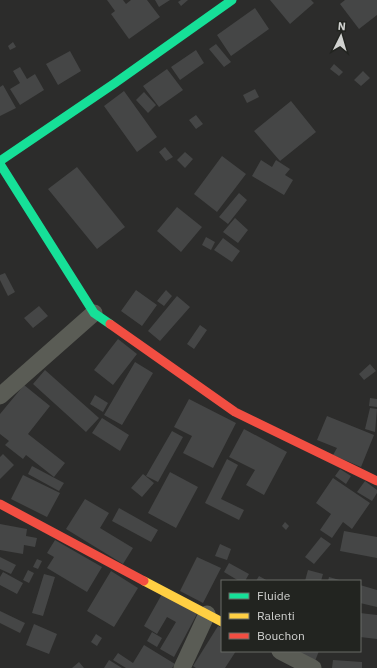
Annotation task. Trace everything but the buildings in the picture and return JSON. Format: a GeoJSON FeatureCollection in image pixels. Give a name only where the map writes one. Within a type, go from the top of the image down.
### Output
{"type":"FeatureCollection","features":[{"type":"Feature","properties":{"kind":"street"},"geometry":{"type":"LineString","coordinates":[[232,0],[0,163],[94,313],[235,412],[377,481]]}},
{"type":"Feature","properties":{"kind":"street"},"geometry":{"type":"LineString","coordinates":[[0,396],[94,313]]}},
{"type":"Feature","properties":{"kind":"street"},"geometry":{"type":"LineString","coordinates":[[0,504],[215,618],[182,668]]}},
{"type":"Feature","properties":{"kind":"street"},"geometry":{"type":"LineString","coordinates":[[282,652],[313,668]]}},
{"type":"Feature","properties":{"kind":"traffic: fast"},"geometry":{"type":"LineString","coordinates":[[0,161],[115,83],[232,0]]}},
{"type":"Feature","properties":{"kind":"traffic: fast"},"geometry":{"type":"LineString","coordinates":[[0,164],[94,313],[110,324]]}},
{"type":"Feature","properties":{"kind":"traffic: slow"},"geometry":{"type":"LineString","coordinates":[[144,581],[221,621]]}},
{"type":"Feature","properties":{"kind":"traffic: jam"},"geometry":{"type":"LineString","coordinates":[[110,324],[235,412],[377,481]]}},
{"type":"Feature","properties":{"kind":"traffic: jam"},"geometry":{"type":"LineString","coordinates":[[0,504],[144,581]]}}]}
